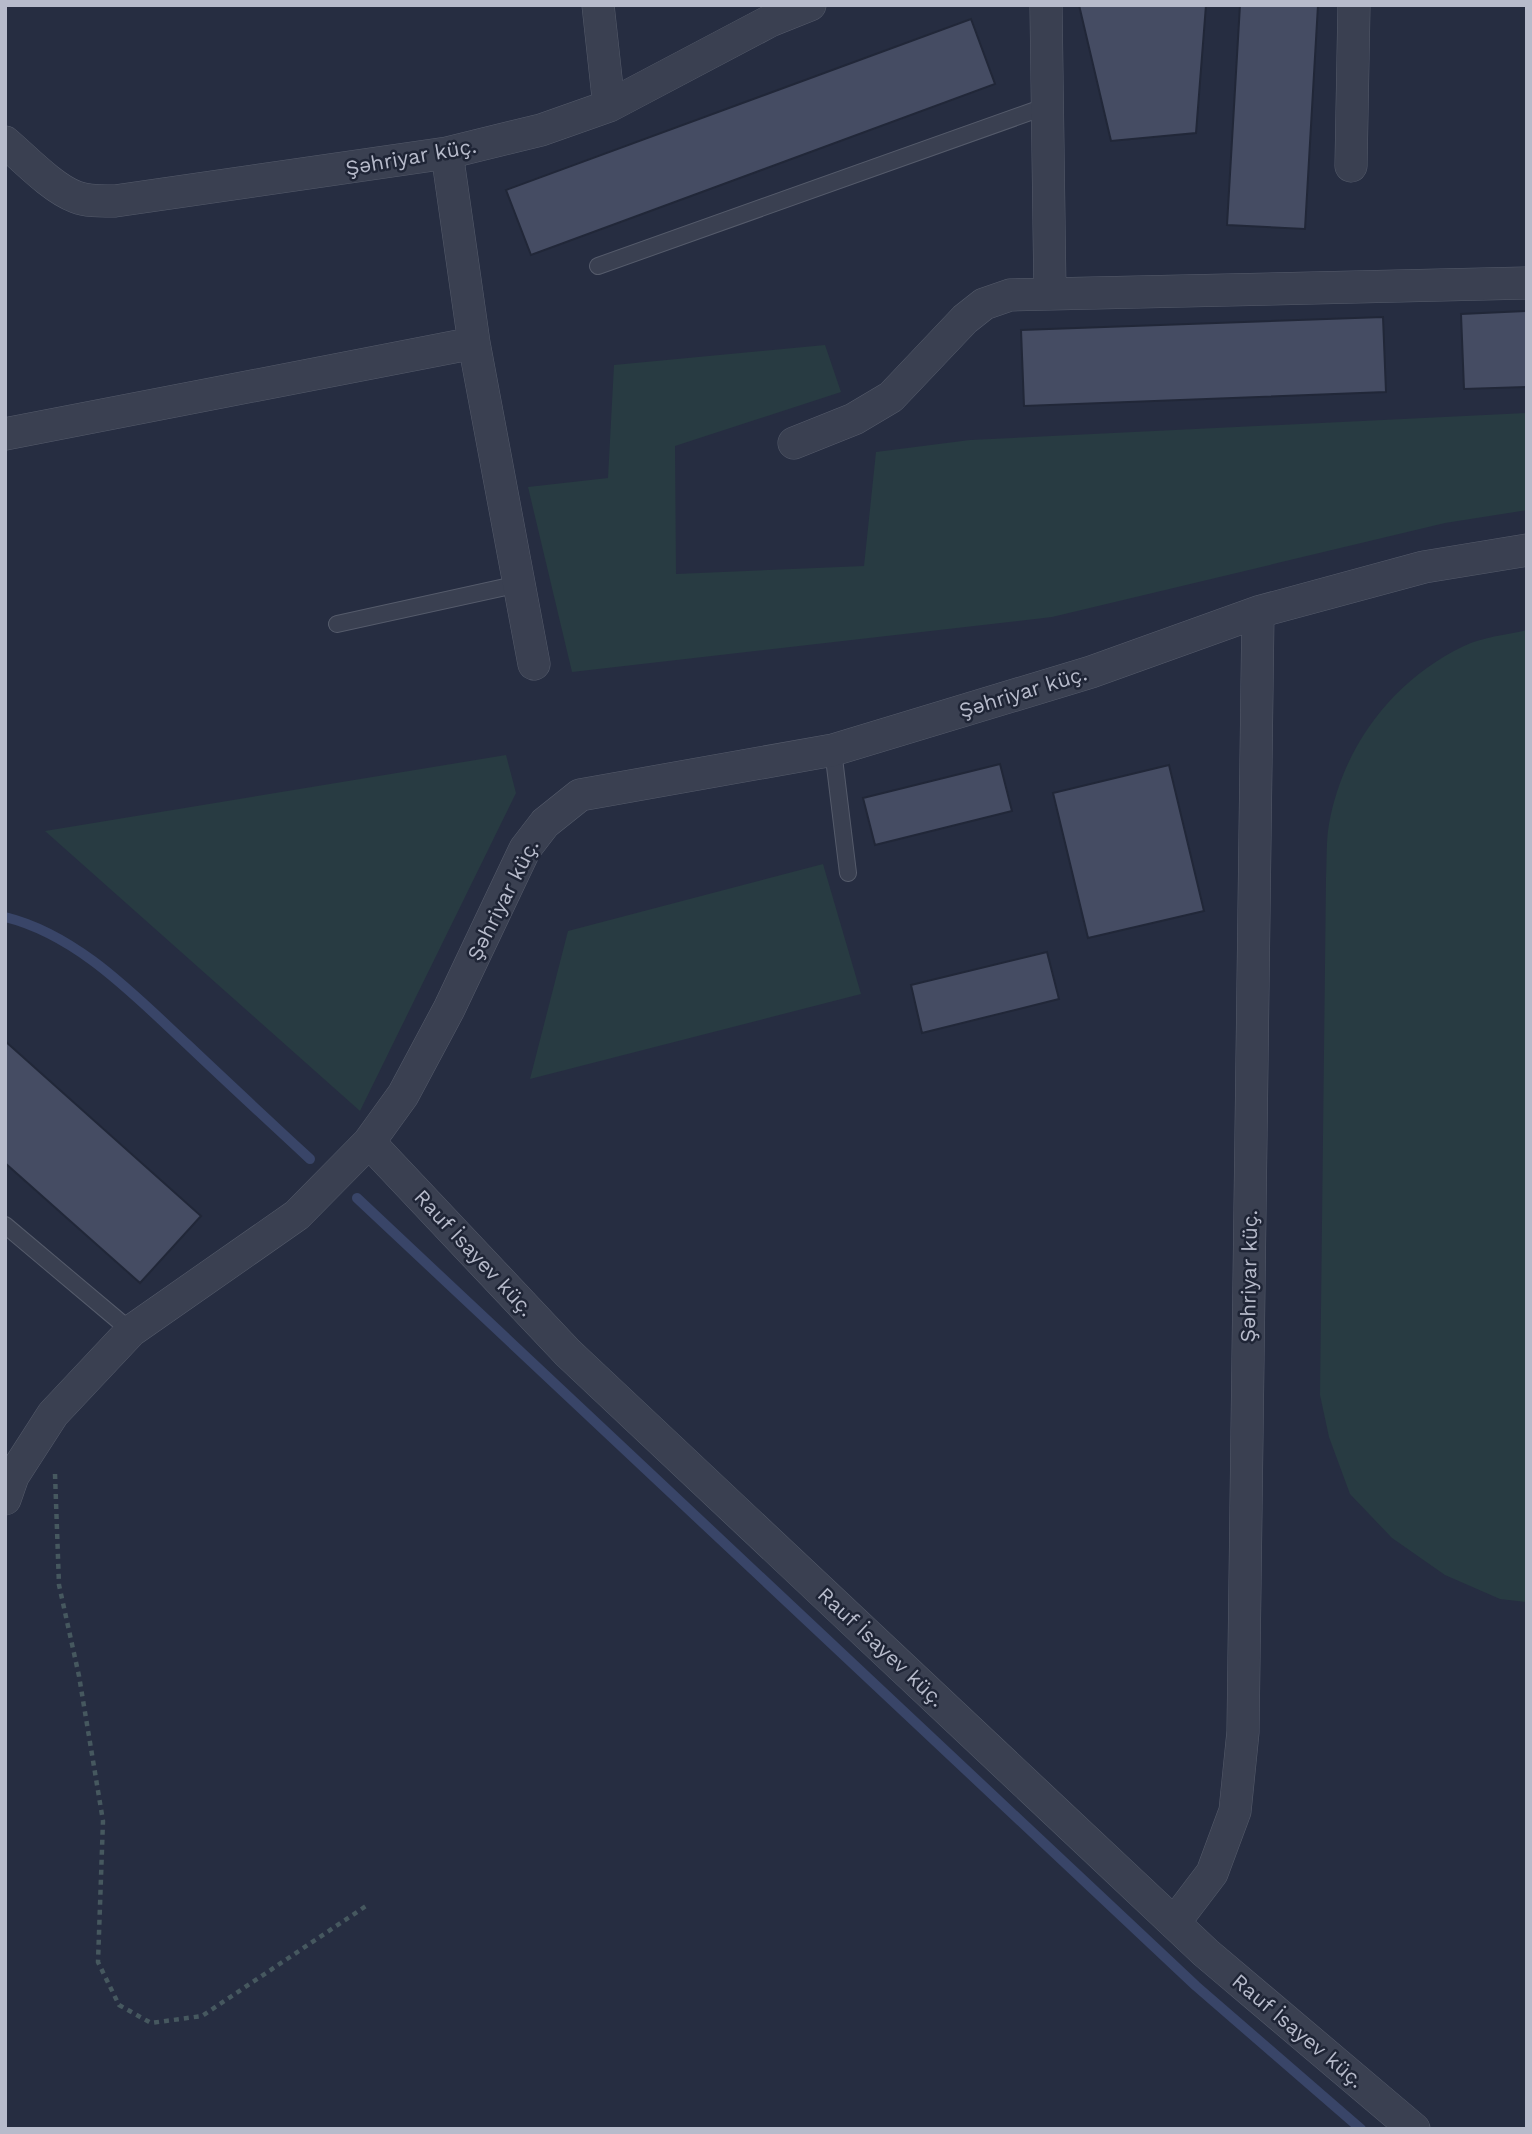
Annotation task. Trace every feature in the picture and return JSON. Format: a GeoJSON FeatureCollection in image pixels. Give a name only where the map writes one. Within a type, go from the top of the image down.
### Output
{"type":"FeatureCollection","features":[{"type":"Feature","properties":{"kind":"street"},"geometry":{"type":"LineString","coordinates":[[598,5],[609,106]]}},
{"type":"Feature","properties":{"kind":"street","name":"Şəhriyar küç."},"geometry":{"type":"LineString","coordinates":[[5,142],[59,187],[76,197],[96,201],[116,201],[447,153],[541,130],[609,106],[770,21],[810,5]]}},
{"type":"Feature","properties":{"kind":"street"},"geometry":{"type":"LineString","coordinates":[[1046,5],[1049,293]]}},
{"type":"Feature","properties":{"kind":"street"},"geometry":{"type":"LineString","coordinates":[[1351,166],[1354,5]]}},
{"type":"Feature","properties":{"kind":"street"},"geometry":{"type":"LineString","coordinates":[[447,153],[474,343],[534,664]]}},
{"type":"Feature","properties":{"kind":"street"},"geometry":{"type":"LineString","coordinates":[[794,443],[854,419],[891,397],[965,319],[984,304],[1010,295],[1527,283]]}},
{"type":"Feature","properties":{"kind":"street"},"geometry":{"type":"LineString","coordinates":[[5,434],[474,343]]}},
{"type":"Feature","properties":{"kind":"street","name":"Şəhriyar küç."},"geometry":{"type":"LineString","coordinates":[[5,1499],[13,1476],[53,1414],[131,1331],[297,1215],[369,1142],[402,1095],[449,1009],[525,849],[545,823],[580,795],[833,750],[1091,672],[1258,612],[1424,567],[1527,550]]}},
{"type":"Feature","properties":{"kind":"street","name":"Şəhriyar küç."},"geometry":{"type":"LineString","coordinates":[[1174,1923],[1212,1873],[1235,1811],[1243,1732],[1258,612]]}},
{"type":"Feature","properties":{"kind":"street","name":"Rauf İsayev küç."},"geometry":{"type":"LineString","coordinates":[[369,1142],[568,1353],[1206,1953],[1414,2129]]}},
{"type":"Feature","properties":{"kind":"lane"},"geometry":{"type":"LineString","coordinates":[[598,267],[1047,106]]}},
{"type":"Feature","properties":{"kind":"lane"},"geometry":{"type":"LineString","coordinates":[[337,624],[519,584]]}},
{"type":"Feature","properties":{"kind":"lane"},"geometry":{"type":"LineString","coordinates":[[833,750],[848,873]]}},
{"type":"Feature","properties":{"kind":"lane"},"geometry":{"type":"LineString","coordinates":[[5,1225],[131,1331]]}},
{"type":"Feature","properties":{"kind":"path"},"geometry":{"type":"LineString","coordinates":[[55,1467],[59,1585],[79,1676],[103,1821],[99,1962],[119,2005],[151,2023],[202,2016],[366,1906]]}},
{"type":"Feature","properties":{"kind":"shaded area"},"geometry":{"type":"Polygon","coordinates":[[[825,345],[841,392],[675,446],[676,574],[864,566],[876,452],[970,440],[1527,413],[1527,510],[1445,523],[1052,617],[572,672],[528,487],[608,478],[614,365],[825,345]]]}},
{"type":"Feature","properties":{"kind":"shaded area"},"geometry":{"type":"Polygon","coordinates":[[[1527,630],[1527,1602],[1500,1599],[1445,1575],[1392,1538],[1350,1494],[1329,1437],[1320,1395],[1326,878],[1328,830],[1336,795],[1359,742],[1375,719],[1415,677],[1438,660],[1471,643],[1527,630]]]}},
{"type":"Feature","properties":{"kind":"shaded area"},"geometry":{"type":"Polygon","coordinates":[[[506,755],[516,793],[360,1111],[45,831],[506,755]]]}},
{"type":"Feature","properties":{"kind":"shaded area"},"geometry":{"type":"Polygon","coordinates":[[[823,864],[861,994],[530,1079],[568,931],[823,864]]]}},
{"type":"Feature","properties":{"kind":"building"},"geometry":{"type":"Polygon","coordinates":[[[1079,5],[1206,5],[1196,133],[1111,141],[1079,5]]]}},
{"type":"Feature","properties":{"kind":"building"},"geometry":{"type":"Polygon","coordinates":[[[1240,5],[1318,5],[1305,229],[1227,225],[1240,5]]]}},
{"type":"Feature","properties":{"kind":"building"},"geometry":{"type":"Polygon","coordinates":[[[971,19],[995,84],[531,255],[506,190],[971,19]]]}},
{"type":"Feature","properties":{"kind":"building"},"geometry":{"type":"Polygon","coordinates":[[[1527,311],[1527,387],[1464,389],[1461,314],[1527,311]]]}},
{"type":"Feature","properties":{"kind":"building"},"geometry":{"type":"Polygon","coordinates":[[[1383,317],[1386,392],[1024,406],[1021,330],[1383,317]]]}},
{"type":"Feature","properties":{"kind":"building"},"geometry":{"type":"Polygon","coordinates":[[[1000,764],[1012,811],[875,845],[863,798],[1000,764]]]}},
{"type":"Feature","properties":{"kind":"building"},"geometry":{"type":"Polygon","coordinates":[[[1169,765],[1204,911],[1088,938],[1053,793],[1169,765]]]}},
{"type":"Feature","properties":{"kind":"building"},"geometry":{"type":"Polygon","coordinates":[[[1047,952],[1059,999],[922,1033],[911,985],[1047,952]]]}},
{"type":"Feature","properties":{"kind":"building"},"geometry":{"type":"Polygon","coordinates":[[[5,1041],[201,1216],[140,1283],[5,1163],[5,1041]]]}},
{"type":"Feature","properties":{"kind":"waterway"},"geometry":{"type":"LineString","coordinates":[[5,917],[57,938],[104,969],[310,1159]]}},
{"type":"Feature","properties":{"kind":"waterway"},"geometry":{"type":"LineString","coordinates":[[357,1198],[1196,1986],[1361,2129]]}}]}
